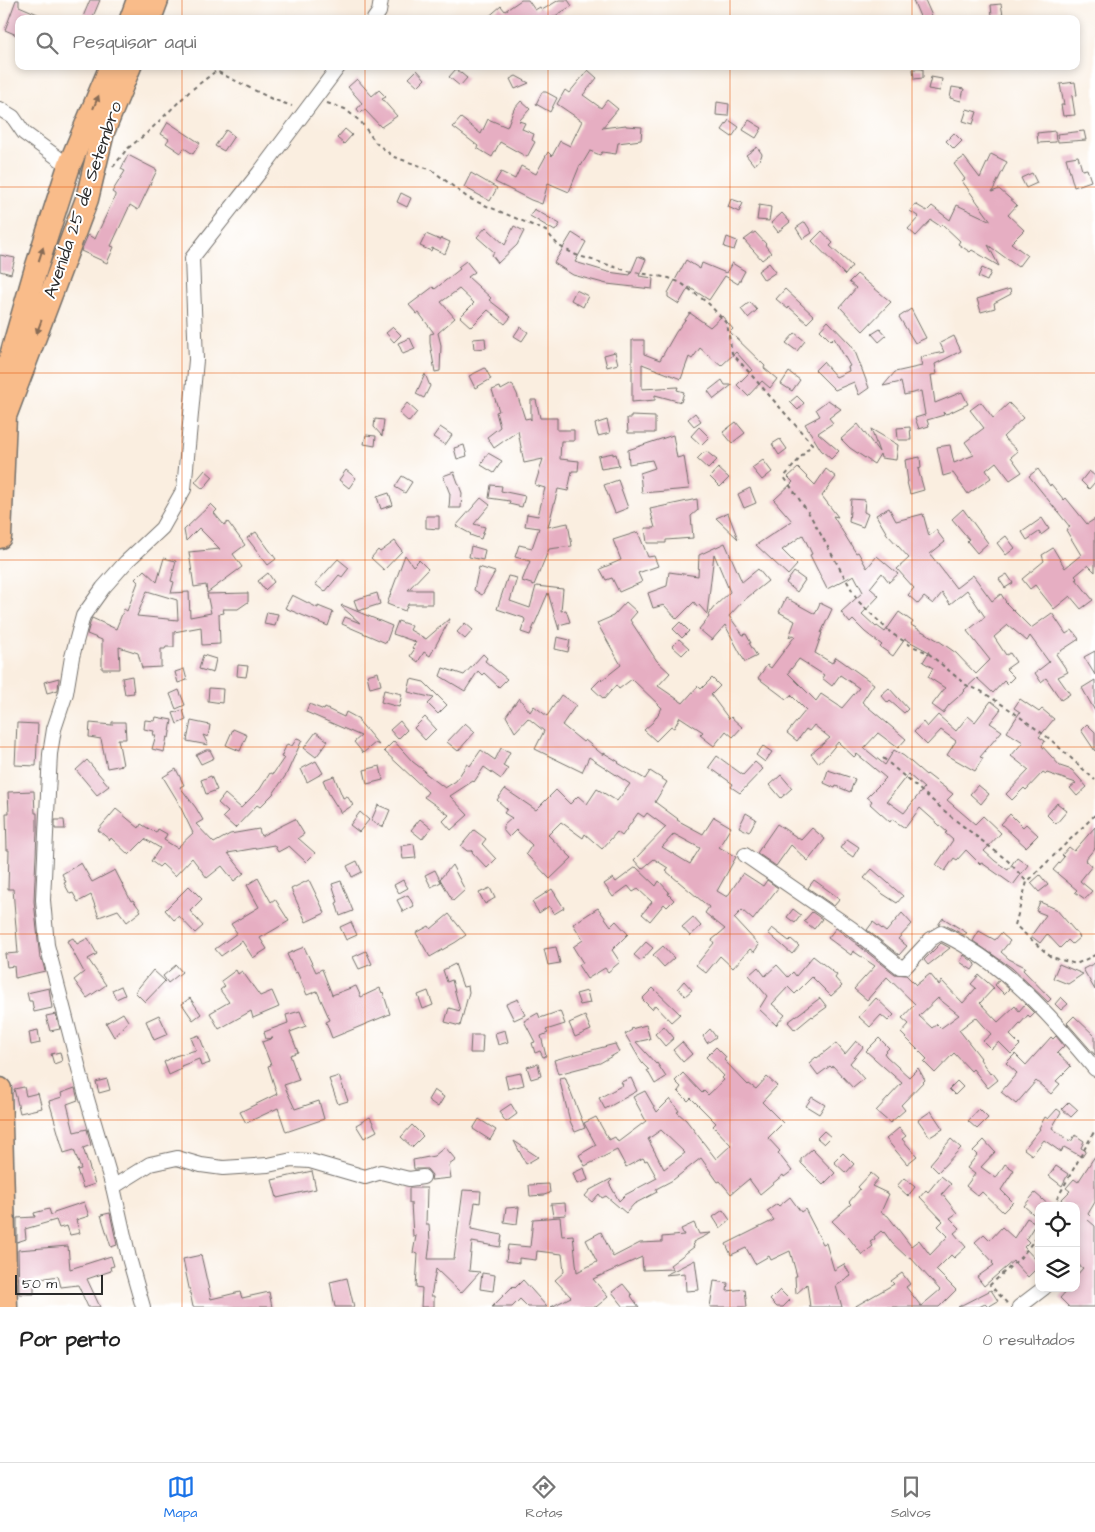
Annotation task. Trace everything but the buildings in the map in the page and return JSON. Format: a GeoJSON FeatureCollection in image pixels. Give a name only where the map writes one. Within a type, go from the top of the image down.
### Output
{"type":"FeatureCollection","features":[{"type":"Feature","properties":{"kind":"highway"},"geometry":{"type":"LineString","coordinates":[[132,15],[138,0]]}},
{"type":"Feature","properties":{"kind":"highway"},"geometry":{"type":"LineString","coordinates":[[152,15],[158,0]]}},
{"type":"Feature","properties":{"kind":"highway","name":"Avenida 25 de Setembro"},"geometry":{"type":"LineString","coordinates":[[0,403],[10,359],[35,272],[69,166],[109,70]]}},
{"type":"Feature","properties":{"kind":"highway","name":"Avenida 25 de Setembro"},"geometry":{"type":"LineString","coordinates":[[0,537],[5,416],[87,199],[103,132],[128,70]]}},
{"type":"Feature","properties":{"kind":"highway"},"geometry":{"type":"LineString","coordinates":[[0,1089],[6,1307]]}},
{"type":"Feature","properties":{"kind":"street"},"geometry":{"type":"LineString","coordinates":[[377,15],[382,0]]}},
{"type":"Feature","properties":{"kind":"street"},"geometry":{"type":"LineString","coordinates":[[143,1307],[129,1258],[113,1187],[85,1092],[46,945],[43,900],[50,754],[54,728],[66,693],[72,657],[83,616],[103,588],[162,528],[184,489],[196,360],[192,258],[336,70]]}},
{"type":"Feature","properties":{"kind":"street"},"geometry":{"type":"LineString","coordinates":[[0,110],[13,117],[24,133],[69,166]]}},
{"type":"Feature","properties":{"kind":"street"},"geometry":{"type":"LineString","coordinates":[[745,855],[851,928],[900,967],[905,967],[931,939],[941,933],[985,958],[1027,994],[1058,1025],[1095,1069]]}},
{"type":"Feature","properties":{"kind":"street"},"geometry":{"type":"LineString","coordinates":[[113,1187],[150,1164],[177,1158],[201,1165],[223,1168],[268,1165],[292,1160],[310,1161],[365,1177],[381,1172],[409,1178],[423,1177]]}},
{"type":"Feature","properties":{"kind":"street"},"geometry":{"type":"LineString","coordinates":[[1019,1307],[1039,1292]]}},
{"type":"Feature","properties":{"kind":"path"},"geometry":{"type":"LineString","coordinates":[[110,170],[127,149],[190,91],[216,71],[272,99],[300,108]]}},
{"type":"Feature","properties":{"kind":"path"},"geometry":{"type":"LineString","coordinates":[[322,102],[345,109],[361,122],[376,142],[394,157],[432,170],[468,198],[546,231],[559,246],[576,255],[628,271],[669,278],[681,283],[709,304],[727,324],[732,353],[812,444],[784,477],[810,515],[858,601],[891,633],[910,645],[928,653],[966,685],[981,691],[1009,709],[1050,739],[1095,780]]}},
{"type":"Feature","properties":{"kind":"path"},"geometry":{"type":"LineString","coordinates":[[883,758],[954,819],[1008,861],[1027,882]]}},
{"type":"Feature","properties":{"kind":"path"},"geometry":{"type":"LineString","coordinates":[[1095,815],[1027,882],[1015,926],[1052,957],[1076,964],[1095,955]]}},
{"type":"Feature","properties":{"kind":"path"},"geometry":{"type":"LineString","coordinates":[[1056,1202],[1095,1130]]}},
{"type":"Feature","properties":{"kind":"path"},"geometry":{"type":"LineString","coordinates":[[1010,1307],[990,1285],[1021,1257],[1035,1239]]}}]}
